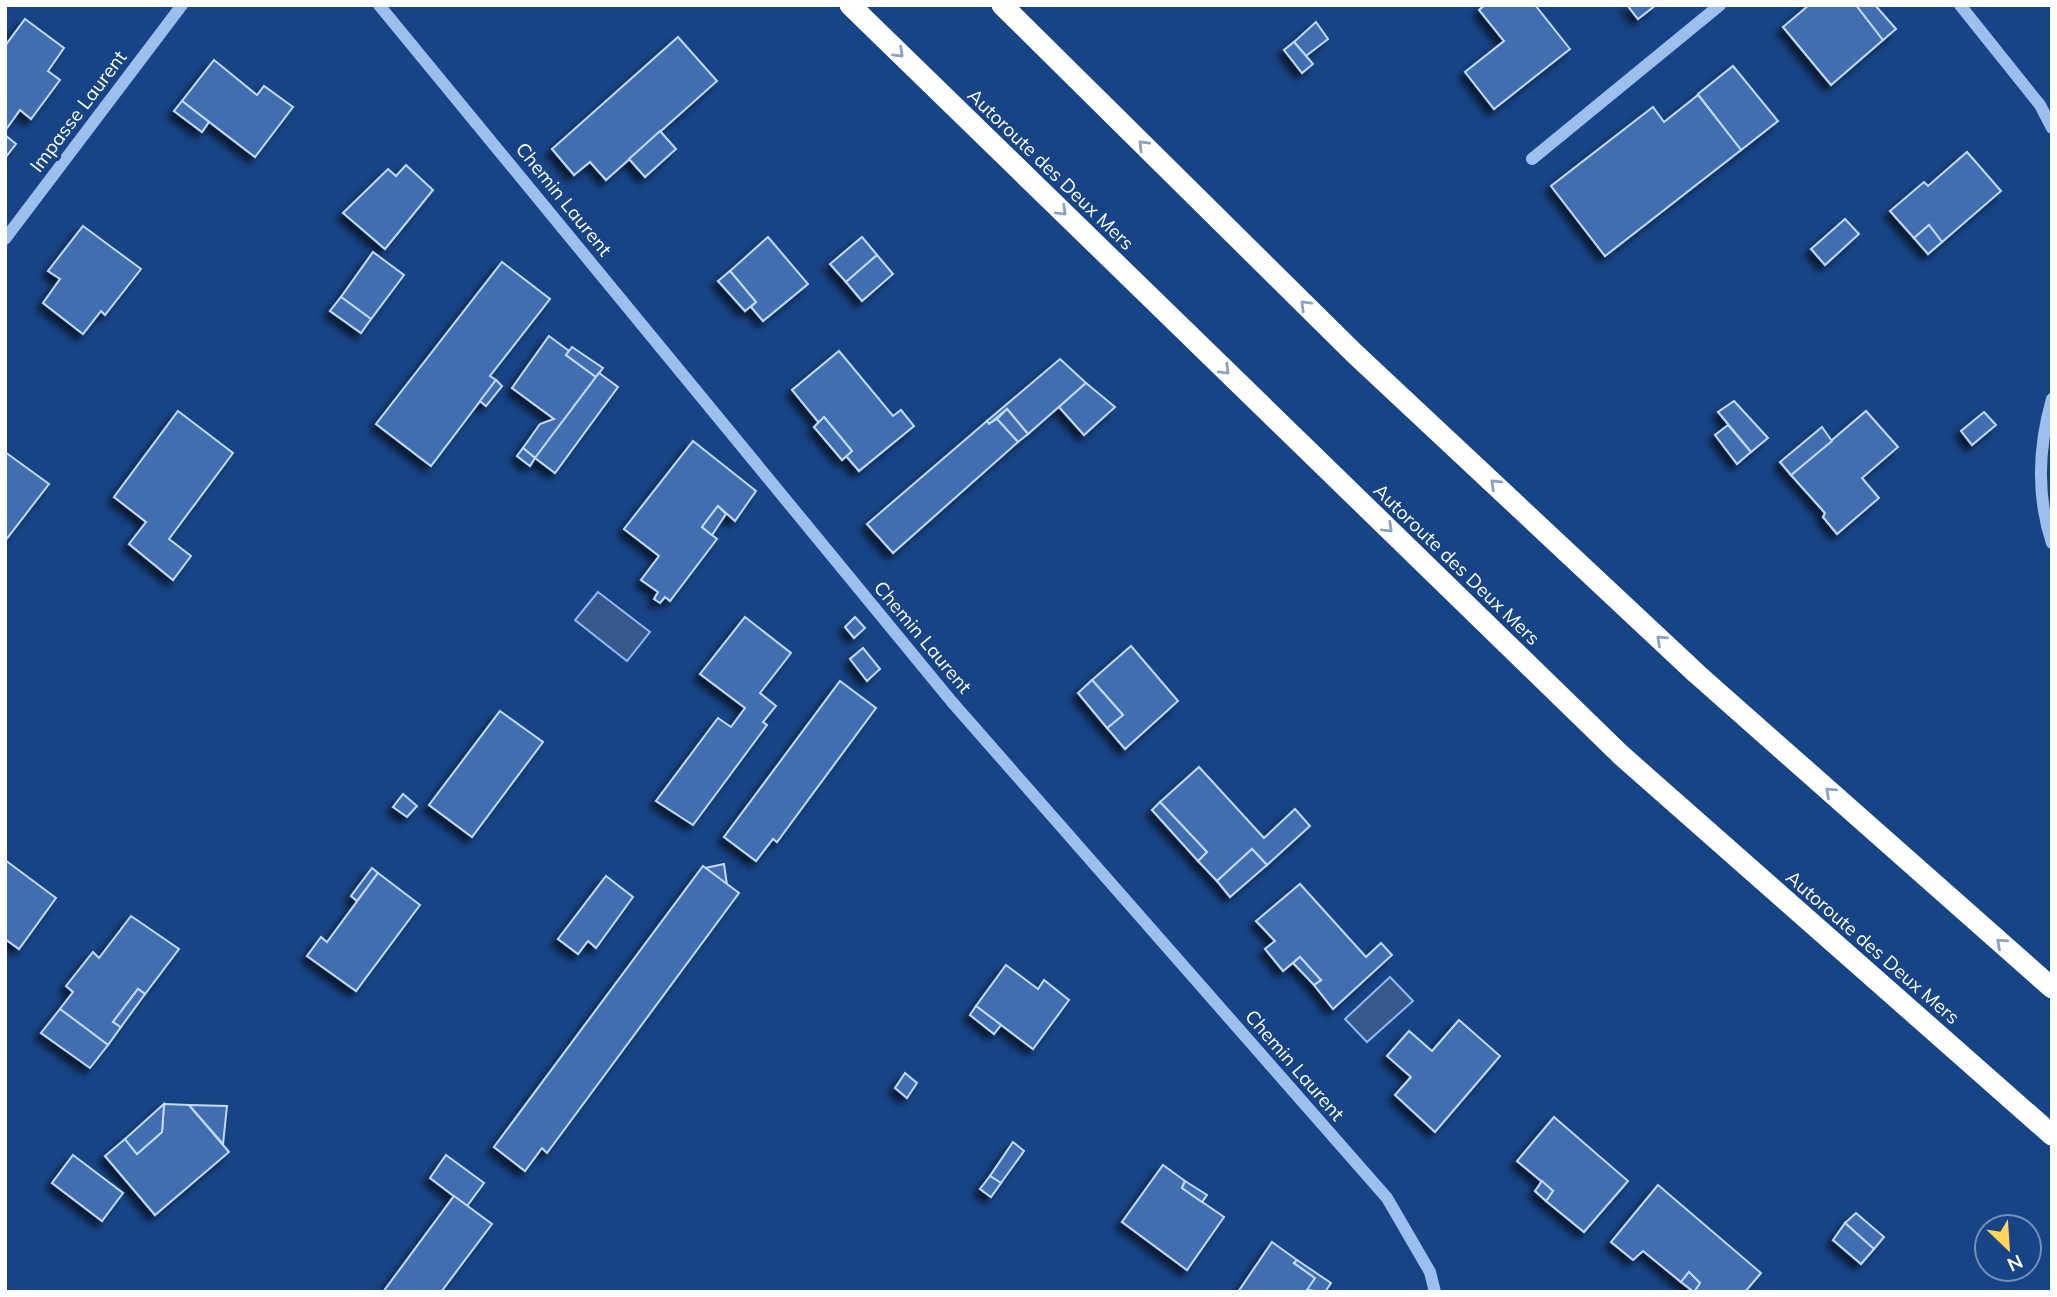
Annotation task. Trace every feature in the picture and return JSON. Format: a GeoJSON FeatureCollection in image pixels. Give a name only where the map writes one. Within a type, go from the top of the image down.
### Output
{"type":"FeatureCollection","features":[{"type":"Feature","properties":{"kind":"highway","name":"Autoroute des Deux Mers"},"geometry":{"type":"LineString","coordinates":[[850,5],[1621,755],[2052,1135]]}},
{"type":"Feature","properties":{"kind":"highway"},"geometry":{"type":"LineString","coordinates":[[1002,5],[1364,362],[1697,674],[2052,988]]}},
{"type":"Feature","properties":{"kind":"street","name":"Impasse Laurent"},"geometry":{"type":"LineString","coordinates":[[5,239],[182,5]]}},
{"type":"Feature","properties":{"kind":"street","name":"Chemin Laurent"},"geometry":{"type":"LineString","coordinates":[[379,5],[952,702],[1387,1198],[1430,1272],[1435,1292]]}},
{"type":"Feature","properties":{"kind":"street"},"geometry":{"type":"LineString","coordinates":[[1532,159],[1720,5]]}},
{"type":"Feature","properties":{"kind":"street"},"geometry":{"type":"LineString","coordinates":[[1960,5],[2040,105],[2052,128]]}},
{"type":"Feature","properties":{"kind":"street"},"geometry":{"type":"LineString","coordinates":[[2052,400],[2039,476],[2044,520],[2052,543]]}},
{"type":"Feature","properties":{"kind":"water"},"geometry":{"type":"Polygon","coordinates":[[[598,592],[650,632],[627,661],[575,620],[598,592]]]}},
{"type":"Feature","properties":{"kind":"water"},"geometry":{"type":"Polygon","coordinates":[[[1390,977],[1413,1001],[1367,1042],[1345,1019],[1390,977]]]}},
{"type":"Feature","properties":{"kind":"building"},"geometry":{"type":"Polygon","coordinates":[[[1485,5],[1535,5],[1570,49],[1494,109],[1465,72],[1504,41],[1479,10],[1485,5]]]}},
{"type":"Feature","properties":{"kind":"building"},"geometry":{"type":"Polygon","coordinates":[[[1627,5],[1656,5],[1638,19],[1627,5]]]}},
{"type":"Feature","properties":{"kind":"building"},"geometry":{"type":"Polygon","coordinates":[[[1809,5],[1856,5],[1883,40],[1831,85],[1783,27],[1809,5]]]}},
{"type":"Feature","properties":{"kind":"building"},"geometry":{"type":"Polygon","coordinates":[[[1856,5],[1875,5],[1896,29],[1883,40],[1856,5]]]}},
{"type":"Feature","properties":{"kind":"building"},"geometry":{"type":"Polygon","coordinates":[[[25,19],[64,48],[48,71],[60,80],[31,119],[20,110],[5,131],[5,46],[25,19]]]}},
{"type":"Feature","properties":{"kind":"building"},"geometry":{"type":"Polygon","coordinates":[[[1316,22],[1328,39],[1306,56],[1294,42],[1316,22]]]}},
{"type":"Feature","properties":{"kind":"building"},"geometry":{"type":"Polygon","coordinates":[[[678,37],[717,81],[606,180],[590,162],[574,175],[552,149],[678,37]]]}},
{"type":"Feature","properties":{"kind":"building"},"geometry":{"type":"Polygon","coordinates":[[[1294,42],[1313,64],[1302,73],[1284,50],[1294,42]]]}},
{"type":"Feature","properties":{"kind":"building"},"geometry":{"type":"Polygon","coordinates":[[[214,60],[257,95],[264,86],[293,107],[255,157],[182,101],[214,60]]]}},
{"type":"Feature","properties":{"kind":"building"},"geometry":{"type":"Polygon","coordinates":[[[1733,66],[1778,121],[1741,150],[1698,94],[1733,66]]]}},
{"type":"Feature","properties":{"kind":"building"},"geometry":{"type":"Polygon","coordinates":[[[1698,95],[1741,150],[1605,256],[1551,186],[1653,107],[1664,122],[1698,95]]]}},
{"type":"Feature","properties":{"kind":"building"},"geometry":{"type":"Polygon","coordinates":[[[182,101],[209,122],[202,132],[174,111],[182,101]]]}},
{"type":"Feature","properties":{"kind":"building"},"geometry":{"type":"Polygon","coordinates":[[[660,131],[676,149],[645,177],[629,159],[660,131]]]}},
{"type":"Feature","properties":{"kind":"building"},"geometry":{"type":"Polygon","coordinates":[[[5,135],[16,144],[5,158],[5,135]]]}},
{"type":"Feature","properties":{"kind":"building"},"geometry":{"type":"Polygon","coordinates":[[[1967,152],[2001,191],[1942,242],[1929,225],[1914,238],[1890,211],[1924,182],[1928,186],[1967,152]]]}},
{"type":"Feature","properties":{"kind":"building"},"geometry":{"type":"Polygon","coordinates":[[[406,165],[433,190],[385,249],[343,213],[388,169],[396,176],[406,165]]]}},
{"type":"Feature","properties":{"kind":"building"},"geometry":{"type":"Polygon","coordinates":[[[1845,219],[1859,234],[1825,265],[1811,249],[1845,219]]]}},
{"type":"Feature","properties":{"kind":"building"},"geometry":{"type":"Polygon","coordinates":[[[1929,225],[1942,242],[1928,254],[1914,238],[1929,225]]]}},
{"type":"Feature","properties":{"kind":"building"},"geometry":{"type":"Polygon","coordinates":[[[83,226],[141,269],[105,315],[101,311],[83,334],[43,303],[60,279],[48,271],[83,226]]]}},
{"type":"Feature","properties":{"kind":"building"},"geometry":{"type":"Polygon","coordinates":[[[768,237],[808,284],[763,321],[751,307],[756,302],[730,271],[768,237]]]}},
{"type":"Feature","properties":{"kind":"building"},"geometry":{"type":"Polygon","coordinates":[[[862,237],[877,255],[846,282],[830,264],[862,237]]]}},
{"type":"Feature","properties":{"kind":"building"},"geometry":{"type":"Polygon","coordinates":[[[373,252],[404,275],[371,319],[341,297],[373,252]]]}},
{"type":"Feature","properties":{"kind":"building"},"geometry":{"type":"Polygon","coordinates":[[[877,255],[893,274],[862,301],[846,282],[877,255]]]}},
{"type":"Feature","properties":{"kind":"building"},"geometry":{"type":"Polygon","coordinates":[[[502,262],[550,299],[490,376],[496,380],[431,466],[376,424],[502,262]]]}},
{"type":"Feature","properties":{"kind":"building"},"geometry":{"type":"Polygon","coordinates":[[[730,271],[756,302],[745,311],[718,281],[730,271]]]}},
{"type":"Feature","properties":{"kind":"building"},"geometry":{"type":"Polygon","coordinates":[[[341,297],[371,319],[361,333],[330,311],[341,297]]]}},
{"type":"Feature","properties":{"kind":"building"},"geometry":{"type":"Polygon","coordinates":[[[549,336],[569,351],[566,355],[596,377],[535,458],[523,448],[540,424],[554,419],[512,388],[549,336]]]}},
{"type":"Feature","properties":{"kind":"building"},"geometry":{"type":"Polygon","coordinates":[[[572,347],[603,368],[596,377],[566,355],[572,347]]]}},
{"type":"Feature","properties":{"kind":"building"},"geometry":{"type":"Polygon","coordinates":[[[839,351],[893,416],[901,410],[914,426],[859,471],[846,456],[852,451],[824,417],[819,423],[792,390],[839,351]]]}},
{"type":"Feature","properties":{"kind":"building"},"geometry":{"type":"Polygon","coordinates":[[[1060,359],[1086,383],[1028,434],[1007,409],[989,424],[987,421],[1060,359]]]}},
{"type":"Feature","properties":{"kind":"building"},"geometry":{"type":"Polygon","coordinates":[[[599,373],[618,387],[555,473],[535,458],[599,373]]]}},
{"type":"Feature","properties":{"kind":"building"},"geometry":{"type":"Polygon","coordinates":[[[496,380],[502,386],[486,406],[480,401],[496,380]]]}},
{"type":"Feature","properties":{"kind":"building"},"geometry":{"type":"Polygon","coordinates":[[[1086,383],[1115,407],[1084,435],[1059,407],[1086,383]]]}},
{"type":"Feature","properties":{"kind":"building"},"geometry":{"type":"Polygon","coordinates":[[[1734,401],[1768,438],[1751,452],[1718,412],[1734,401]]]}},
{"type":"Feature","properties":{"kind":"building"},"geometry":{"type":"Polygon","coordinates":[[[1007,409],[1028,434],[1018,442],[997,419],[1007,409]]]}},
{"type":"Feature","properties":{"kind":"building"},"geometry":{"type":"Polygon","coordinates":[[[178,411],[233,453],[169,539],[191,556],[173,580],[129,544],[146,522],[114,497],[178,411]]]}},
{"type":"Feature","properties":{"kind":"building"},"geometry":{"type":"Polygon","coordinates":[[[1866,411],[1898,447],[1862,478],[1879,498],[1837,534],[1823,517],[1825,513],[1791,475],[1866,411]]]}},
{"type":"Feature","properties":{"kind":"building"},"geometry":{"type":"Polygon","coordinates":[[[1984,412],[1996,425],[1972,445],[1961,431],[1984,412]]]}},
{"type":"Feature","properties":{"kind":"building"},"geometry":{"type":"Polygon","coordinates":[[[824,417],[852,451],[842,460],[814,427],[824,417]]]}},
{"type":"Feature","properties":{"kind":"building"},"geometry":{"type":"Polygon","coordinates":[[[997,419],[1018,442],[893,553],[867,524],[987,421],[989,424],[997,419]]]}},
{"type":"Feature","properties":{"kind":"building"},"geometry":{"type":"Polygon","coordinates":[[[1728,425],[1751,452],[1737,464],[1715,435],[1728,425]]]}},
{"type":"Feature","properties":{"kind":"building"},"geometry":{"type":"Polygon","coordinates":[[[1822,427],[1832,441],[1791,475],[1780,462],[1822,427]]]}},
{"type":"Feature","properties":{"kind":"building"},"geometry":{"type":"Polygon","coordinates":[[[693,441],[756,491],[735,521],[718,506],[702,527],[717,539],[670,601],[665,597],[660,603],[654,599],[658,592],[641,580],[659,556],[624,529],[693,441]]]}},
{"type":"Feature","properties":{"kind":"building"},"geometry":{"type":"Polygon","coordinates":[[[523,448],[535,458],[530,466],[517,456],[523,448]]]}},
{"type":"Feature","properties":{"kind":"building"},"geometry":{"type":"Polygon","coordinates":[[[5,452],[49,484],[5,541],[5,452]]]}},
{"type":"Feature","properties":{"kind":"building"},"geometry":{"type":"Polygon","coordinates":[[[718,506],[726,514],[712,535],[702,527],[718,506]]]}},
{"type":"Feature","properties":{"kind":"building"},"geometry":{"type":"Polygon","coordinates":[[[745,617],[791,653],[760,693],[776,706],[763,722],[767,725],[693,825],[656,801],[718,718],[731,727],[745,708],[700,674],[745,617]]]}},
{"type":"Feature","properties":{"kind":"building"},"geometry":{"type":"Polygon","coordinates":[[[855,617],[865,628],[854,638],[845,627],[855,617]]]}},
{"type":"Feature","properties":{"kind":"building"},"geometry":{"type":"Polygon","coordinates":[[[1131,646],[1178,701],[1125,749],[1107,728],[1123,715],[1092,680],[1131,646]]]}},
{"type":"Feature","properties":{"kind":"building"},"geometry":{"type":"Polygon","coordinates":[[[863,648],[880,669],[867,681],[850,659],[863,648]]]}},
{"type":"Feature","properties":{"kind":"building"},"geometry":{"type":"Polygon","coordinates":[[[1092,680],[1123,715],[1107,728],[1078,693],[1092,680]]]}},
{"type":"Feature","properties":{"kind":"building"},"geometry":{"type":"Polygon","coordinates":[[[840,681],[876,708],[777,842],[773,839],[756,861],[724,837],[840,681]]]}},
{"type":"Feature","properties":{"kind":"building"},"geometry":{"type":"Polygon","coordinates":[[[500,711],[543,742],[472,837],[429,805],[500,711]]]}},
{"type":"Feature","properties":{"kind":"building"},"geometry":{"type":"Polygon","coordinates":[[[1199,767],[1264,838],[1295,809],[1310,826],[1267,865],[1252,849],[1217,881],[1198,861],[1207,852],[1160,802],[1199,767]]]}},
{"type":"Feature","properties":{"kind":"building"},"geometry":{"type":"Polygon","coordinates":[[[403,794],[417,806],[407,817],[393,807],[403,794]]]}},
{"type":"Feature","properties":{"kind":"building"},"geometry":{"type":"Polygon","coordinates":[[[1160,802],[1207,852],[1198,861],[1152,810],[1160,802]]]}},
{"type":"Feature","properties":{"kind":"building"},"geometry":{"type":"Polygon","coordinates":[[[1252,849],[1267,865],[1230,897],[1217,881],[1252,849]]]}},
{"type":"Feature","properties":{"kind":"building"},"geometry":{"type":"Polygon","coordinates":[[[5,860],[56,898],[19,949],[5,939],[5,860]]]}},
{"type":"Feature","properties":{"kind":"building"},"geometry":{"type":"Polygon","coordinates":[[[724,864],[727,885],[705,868],[724,864]]]}},
{"type":"Feature","properties":{"kind":"building"},"geometry":{"type":"Polygon","coordinates":[[[703,866],[739,893],[547,1153],[542,1148],[525,1171],[494,1147],[703,866]]]}},
{"type":"Feature","properties":{"kind":"building"},"geometry":{"type":"Polygon","coordinates":[[[372,868],[378,873],[357,901],[351,896],[372,868]]]}},
{"type":"Feature","properties":{"kind":"building"},"geometry":{"type":"Polygon","coordinates":[[[378,873],[420,905],[356,991],[307,956],[321,937],[327,942],[378,873]]]}},
{"type":"Feature","properties":{"kind":"building"},"geometry":{"type":"Polygon","coordinates":[[[606,876],[633,897],[596,948],[588,941],[578,954],[558,939],[606,876]]]}},
{"type":"Feature","properties":{"kind":"building"},"geometry":{"type":"Polygon","coordinates":[[[1300,884],[1366,957],[1381,943],[1392,955],[1333,1009],[1314,985],[1321,980],[1300,957],[1283,971],[1265,949],[1275,941],[1256,921],[1300,884]]]}},
{"type":"Feature","properties":{"kind":"building"},"geometry":{"type":"Polygon","coordinates":[[[131,916],[179,949],[145,994],[138,989],[113,1022],[121,1027],[108,1045],[60,1009],[73,992],[66,986],[93,952],[99,958],[131,916]]]}},
{"type":"Feature","properties":{"kind":"building"},"geometry":{"type":"Polygon","coordinates":[[[1300,957],[1321,980],[1314,985],[1293,963],[1300,957]]]}},
{"type":"Feature","properties":{"kind":"building"},"geometry":{"type":"Polygon","coordinates":[[[1006,965],[1038,989],[1044,980],[1069,1000],[1033,1049],[976,1006],[1006,965]]]}},
{"type":"Feature","properties":{"kind":"building"},"geometry":{"type":"Polygon","coordinates":[[[138,989],[145,994],[121,1027],[113,1022],[138,989]]]}},
{"type":"Feature","properties":{"kind":"building"},"geometry":{"type":"Polygon","coordinates":[[[976,1006],[1001,1025],[994,1034],[970,1015],[976,1006]]]}},
{"type":"Feature","properties":{"kind":"building"},"geometry":{"type":"Polygon","coordinates":[[[60,1009],[108,1045],[90,1068],[41,1033],[60,1009]]]}},
{"type":"Feature","properties":{"kind":"building"},"geometry":{"type":"Polygon","coordinates":[[[1459,1020],[1500,1056],[1435,1132],[1395,1095],[1411,1077],[1387,1056],[1409,1031],[1432,1051],[1459,1020]]]}},
{"type":"Feature","properties":{"kind":"building"},"geometry":{"type":"Polygon","coordinates":[[[905,1073],[917,1083],[907,1098],[895,1088],[905,1073]]]}},
{"type":"Feature","properties":{"kind":"building"},"geometry":{"type":"Polygon","coordinates":[[[164,1104],[189,1105],[229,1152],[155,1215],[105,1156],[125,1139],[137,1154],[162,1132],[164,1104]]]}},
{"type":"Feature","properties":{"kind":"building"},"geometry":{"type":"Polygon","coordinates":[[[164,1104],[162,1132],[137,1154],[125,1139],[164,1104]]]}},
{"type":"Feature","properties":{"kind":"building"},"geometry":{"type":"Polygon","coordinates":[[[189,1105],[227,1106],[223,1144],[189,1105]]]}},
{"type":"Feature","properties":{"kind":"building"},"geometry":{"type":"Polygon","coordinates":[[[1554,1117],[1628,1181],[1584,1232],[1546,1201],[1553,1191],[1517,1161],[1554,1117]]]}},
{"type":"Feature","properties":{"kind":"building"},"geometry":{"type":"Polygon","coordinates":[[[1013,1142],[1024,1151],[1001,1183],[990,1176],[1013,1142]]]}},
{"type":"Feature","properties":{"kind":"building"},"geometry":{"type":"Polygon","coordinates":[[[73,1155],[123,1193],[102,1221],[52,1183],[73,1155]]]}},
{"type":"Feature","properties":{"kind":"building"},"geometry":{"type":"Polygon","coordinates":[[[446,1155],[484,1183],[467,1206],[430,1178],[446,1155]]]}},
{"type":"Feature","properties":{"kind":"building"},"geometry":{"type":"Polygon","coordinates":[[[1163,1165],[1185,1181],[1182,1188],[1224,1217],[1187,1270],[1122,1222],[1163,1165]]]}},
{"type":"Feature","properties":{"kind":"building"},"geometry":{"type":"Polygon","coordinates":[[[990,1176],[1001,1183],[991,1197],[980,1189],[990,1176]]]}},
{"type":"Feature","properties":{"kind":"building"},"geometry":{"type":"Polygon","coordinates":[[[1185,1181],[1207,1195],[1202,1202],[1182,1188],[1185,1181]]]}},
{"type":"Feature","properties":{"kind":"building"},"geometry":{"type":"Polygon","coordinates":[[[1542,1181],[1553,1191],[1546,1201],[1535,1191],[1542,1181]]]}},
{"type":"Feature","properties":{"kind":"building"},"geometry":{"type":"Polygon","coordinates":[[[1658,1185],[1761,1273],[1745,1292],[1694,1292],[1700,1283],[1689,1272],[1681,1282],[1643,1251],[1633,1260],[1611,1242],[1658,1185]]]}},
{"type":"Feature","properties":{"kind":"building"},"geometry":{"type":"Polygon","coordinates":[[[454,1196],[492,1224],[441,1292],[383,1292],[454,1196]]]}},
{"type":"Feature","properties":{"kind":"building"},"geometry":{"type":"Polygon","coordinates":[[[1856,1213],[1884,1237],[1874,1249],[1845,1223],[1856,1213]]]}},
{"type":"Feature","properties":{"kind":"building"},"geometry":{"type":"Polygon","coordinates":[[[1845,1223],[1874,1249],[1861,1264],[1833,1240],[1845,1223]]]}},
{"type":"Feature","properties":{"kind":"building"},"geometry":{"type":"Polygon","coordinates":[[[1272,1242],[1297,1260],[1294,1263],[1315,1278],[1309,1292],[1238,1292],[1272,1242]]]}},
{"type":"Feature","properties":{"kind":"building"},"geometry":{"type":"Polygon","coordinates":[[[1297,1260],[1331,1283],[1325,1292],[1307,1290],[1315,1278],[1294,1263],[1297,1260]]]}},
{"type":"Feature","properties":{"kind":"building"},"geometry":{"type":"Polygon","coordinates":[[[1689,1272],[1700,1283],[1694,1292],[1681,1282],[1689,1272]]]}}]}
